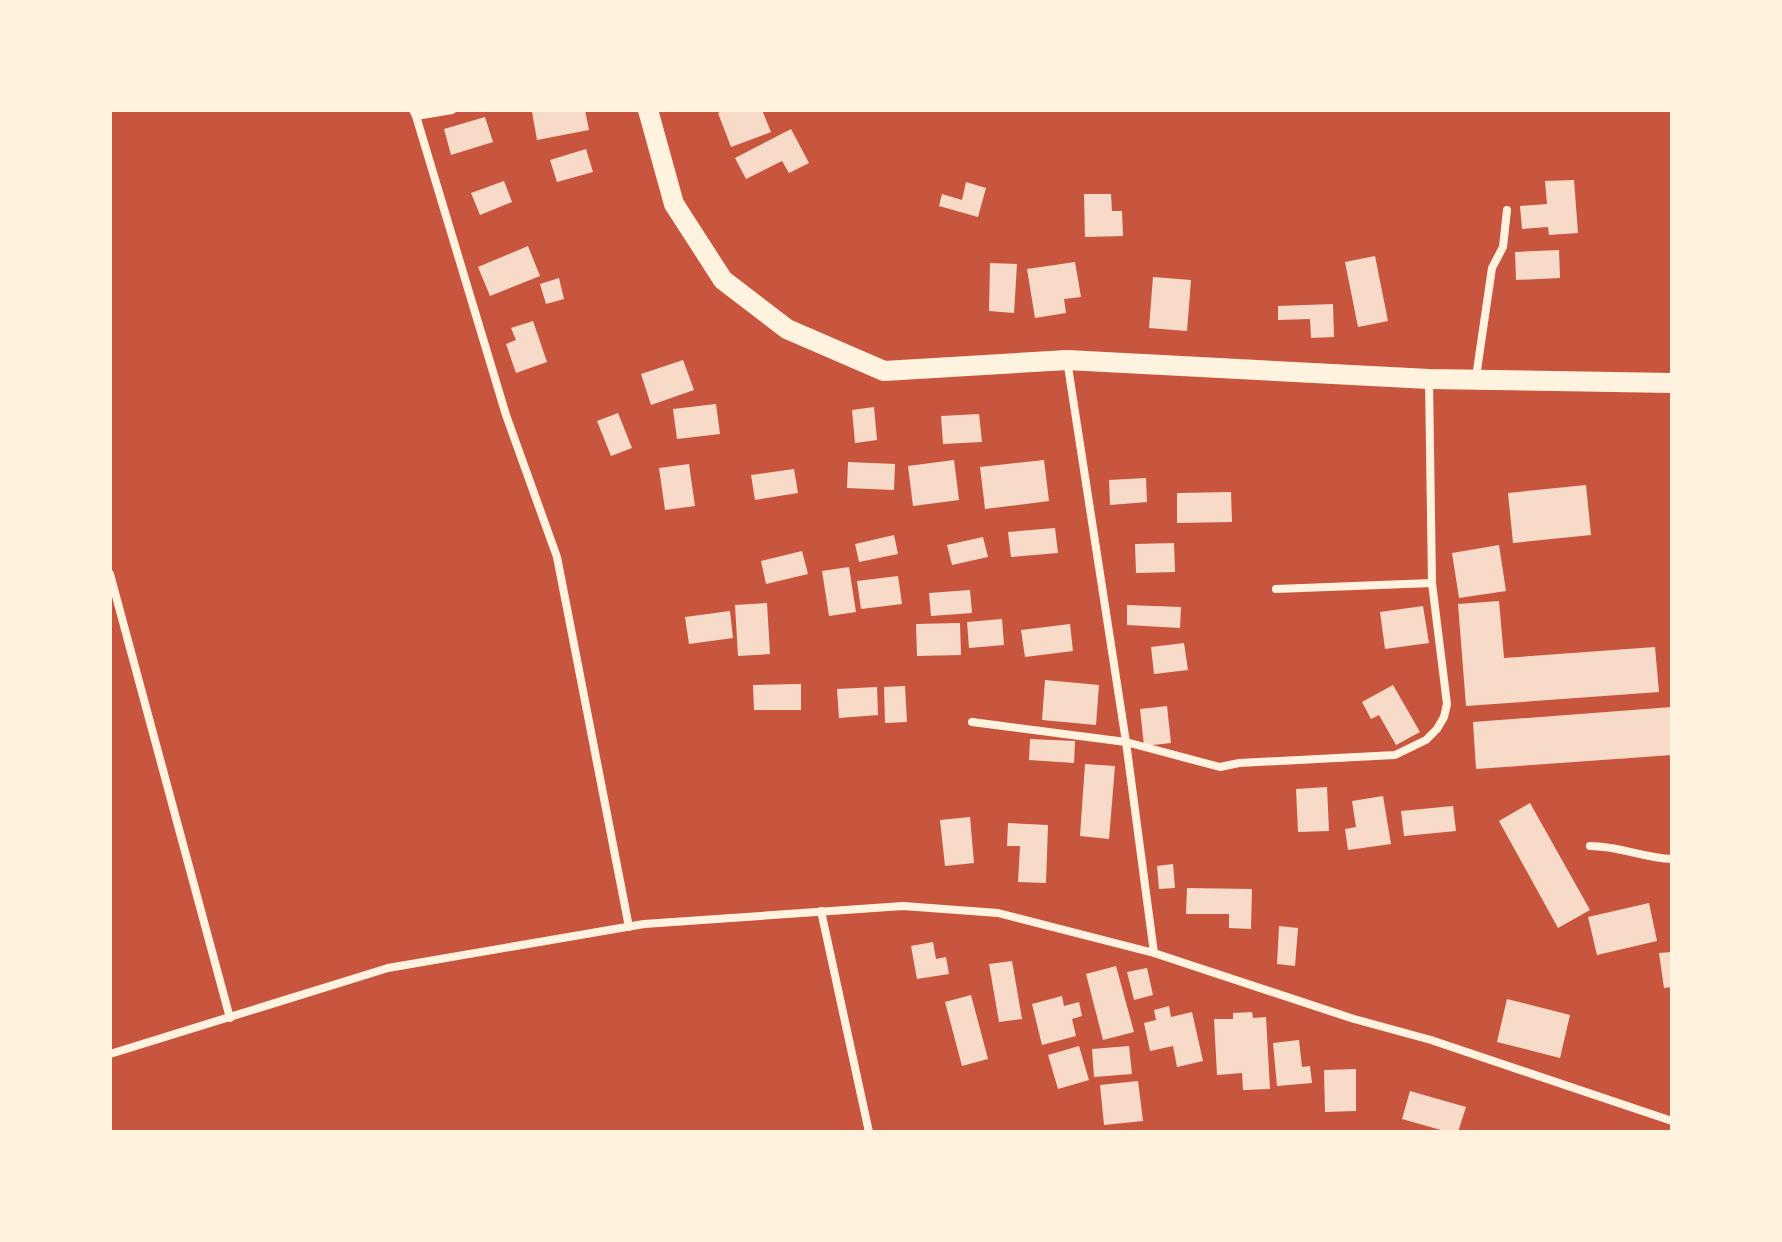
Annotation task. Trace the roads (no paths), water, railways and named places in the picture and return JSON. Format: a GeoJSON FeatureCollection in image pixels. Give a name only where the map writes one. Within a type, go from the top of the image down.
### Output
{"type":"FeatureCollection","features":[{"type":"Feature","properties":{"kind":"main road"},"geometry":{"type":"LineString","coordinates":[[648,110],[674,204],[723,280],[787,329],[884,371],[1067,360],[1429,379],[1672,383]]}},
{"type":"Feature","properties":{"kind":"street"},"geometry":{"type":"LineString","coordinates":[[452,110],[414,113],[506,415],[557,557],[629,927]]}},
{"type":"Feature","properties":{"kind":"street"},"geometry":{"type":"LineString","coordinates":[[1476,378],[1492,268],[1503,247],[1507,210]]}},
{"type":"Feature","properties":{"kind":"street"},"geometry":{"type":"LineString","coordinates":[[1067,360],[1126,742],[1154,953]]}},
{"type":"Feature","properties":{"kind":"street"},"geometry":{"type":"LineString","coordinates":[[972,722],[1126,742],[1220,767],[1239,763],[1395,755],[1412,749],[1437,729],[1447,704],[1432,583],[1429,379]]}},
{"type":"Feature","properties":{"kind":"street"},"geometry":{"type":"LineString","coordinates":[[110,574],[230,1018]]}},
{"type":"Feature","properties":{"kind":"street"},"geometry":{"type":"LineString","coordinates":[[1276,589],[1432,583]]}},
{"type":"Feature","properties":{"kind":"street"},"geometry":{"type":"LineString","coordinates":[[1590,846],[1614,846],[1655,858],[1672,859]]}},
{"type":"Feature","properties":{"kind":"street"},"geometry":{"type":"LineString","coordinates":[[110,1054],[388,968],[629,927],[903,906],[998,913],[1154,953],[1354,1019],[1431,1040],[1672,1121]]}},
{"type":"Feature","properties":{"kind":"street"},"geometry":{"type":"LineString","coordinates":[[821,911],[869,1132]]}}]}
